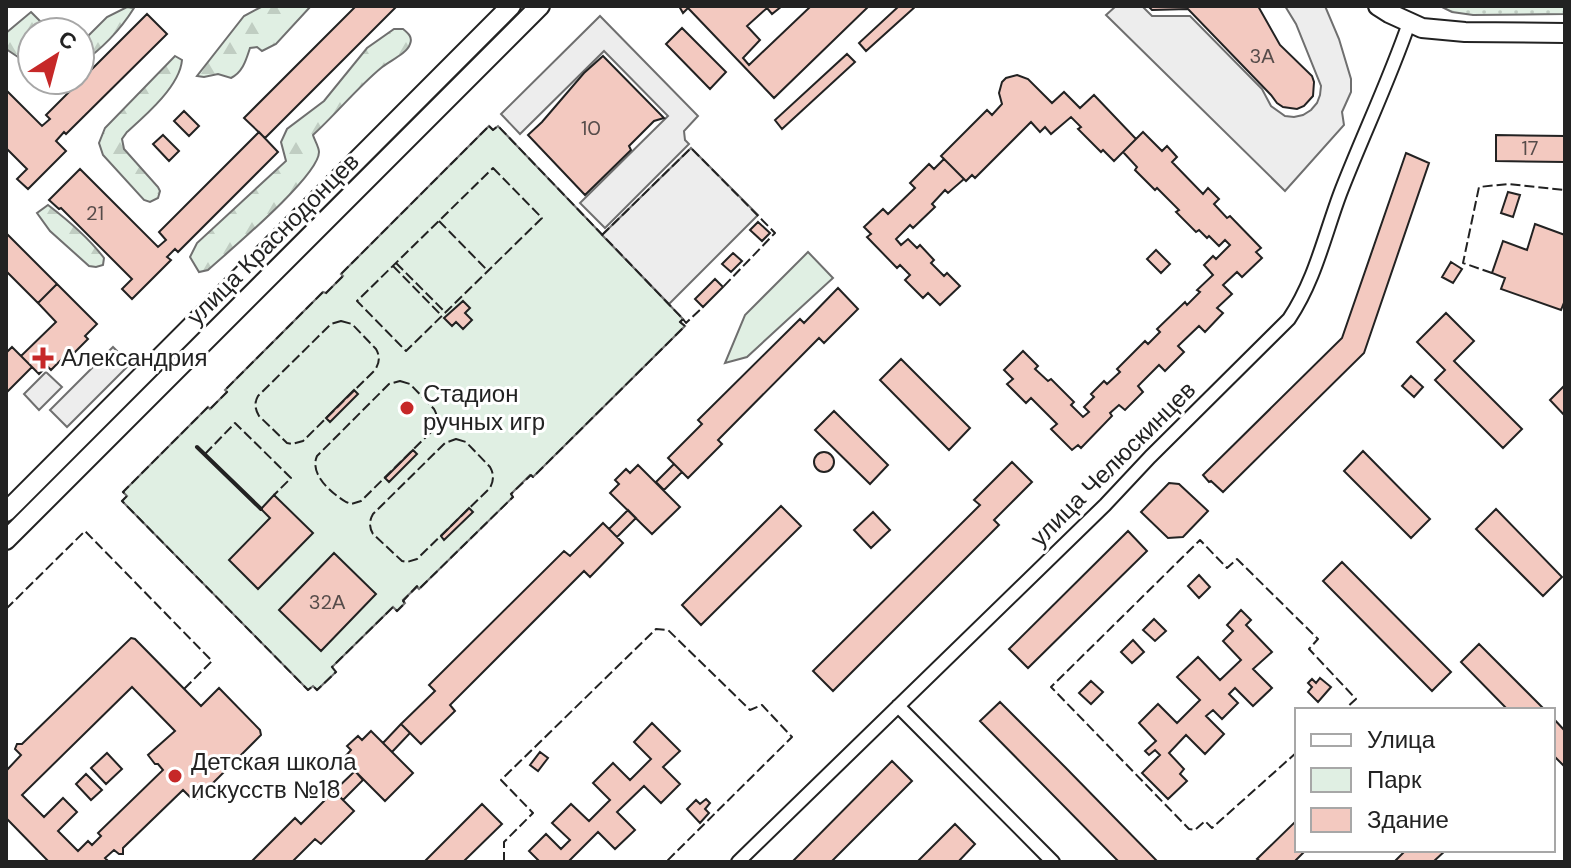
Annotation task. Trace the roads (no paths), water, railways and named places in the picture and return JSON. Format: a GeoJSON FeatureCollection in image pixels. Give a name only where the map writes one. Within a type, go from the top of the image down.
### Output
{"type":"FeatureCollection","features":[{"type":"Feature","properties":{"kind":"main road","name":"улица Краснодонцев"},"geometry":{"type":"LineString","coordinates":[[6,512],[511,6]]}},
{"type":"Feature","properties":{"kind":"main road","name":"улица Краснодонцев"},"geometry":{"type":"LineString","coordinates":[[6,540],[540,6]]}},
{"type":"Feature","properties":{"kind":"main road"},"geometry":{"type":"LineString","coordinates":[[1378,6],[1422,28],[1465,32],[1565,33]]}},
{"type":"Feature","properties":{"kind":"street","name":"улица Челюскинцев"},"geometry":{"type":"LineString","coordinates":[[738,862],[1105,505],[1289,319],[1304,296],[1341,193],[1409,23]]}},
{"type":"Feature","properties":{"kind":"street"},"geometry":{"type":"LineString","coordinates":[[898,706],[1053,862]]}},
{"type":"Feature","properties":{"kind":"place","name":"Александрия"},"geometry":{"type":"Point","coordinates":[43,358]}},
{"type":"Feature","properties":{"kind":"place","name":"Стадион ручных игр"},"geometry":{"type":"Point","coordinates":[407,408]}},
{"type":"Feature","properties":{"kind":"place","name":"Детская школа искусств №18"},"geometry":{"type":"Point","coordinates":[175,776]}}]}
